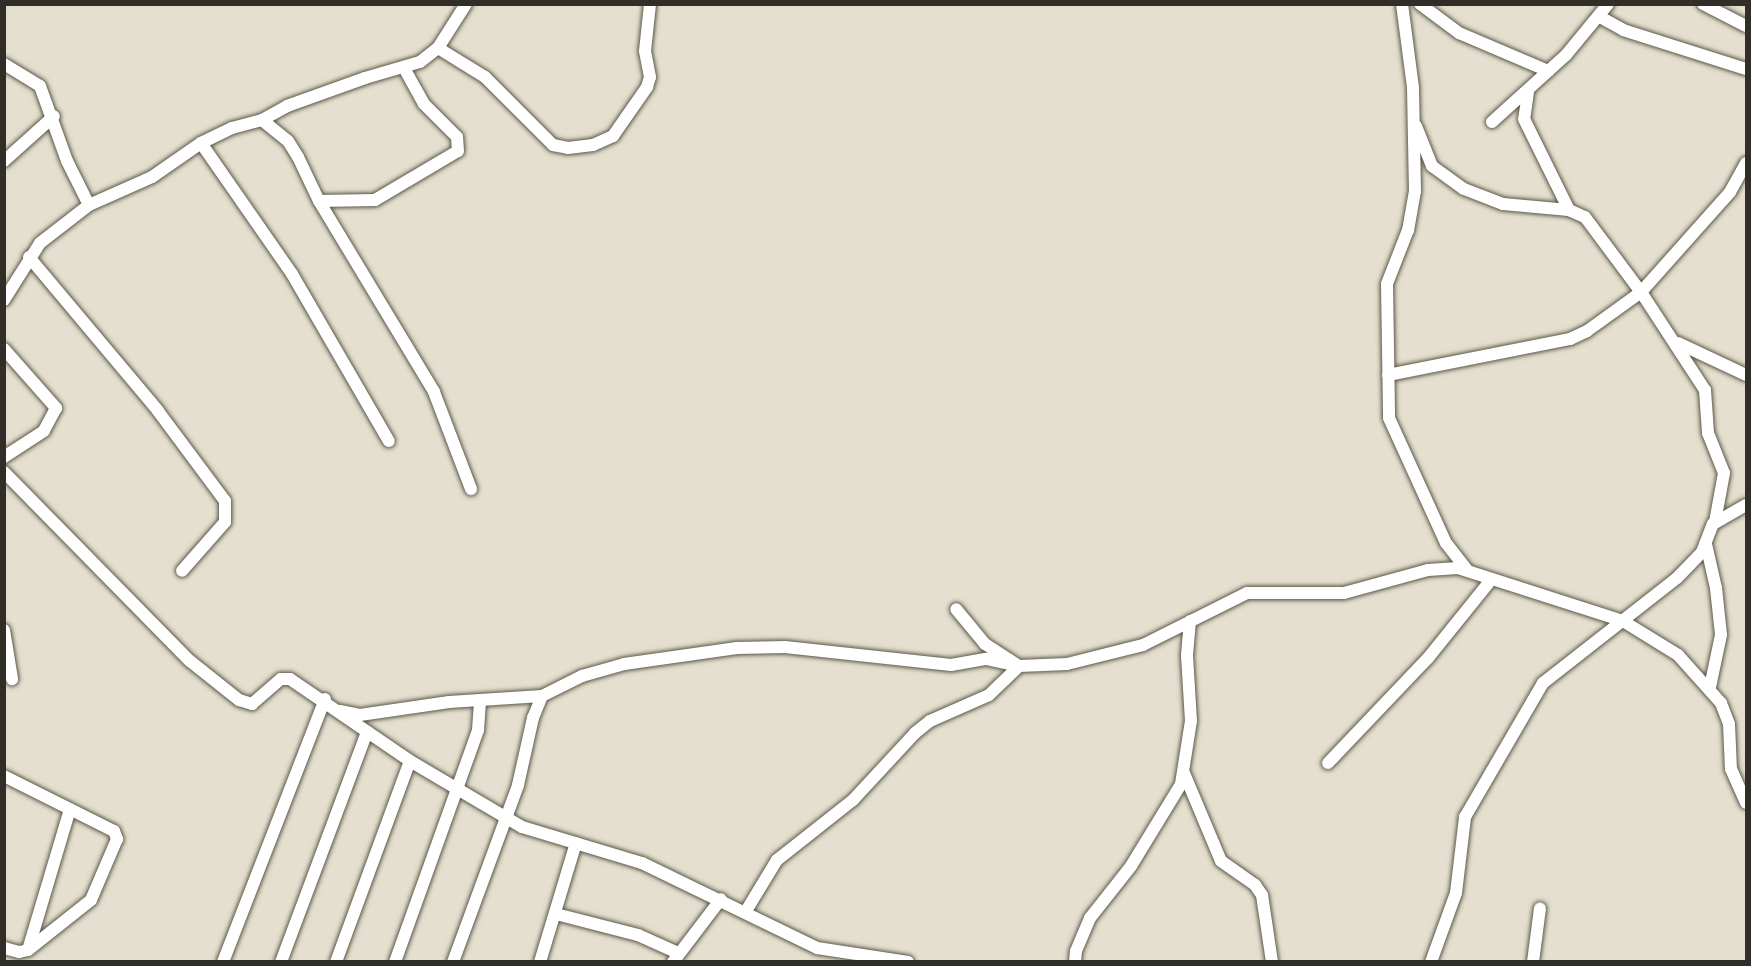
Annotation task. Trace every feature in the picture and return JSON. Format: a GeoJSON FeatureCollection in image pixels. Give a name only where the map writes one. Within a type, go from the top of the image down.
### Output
{"type":"FeatureCollection","features":[{"type":"Feature","properties":{"kind":"street"},"geometry":{"type":"LineString","coordinates":[[4,300],[29,257],[58,225],[89,205],[152,177],[201,143],[232,128],[262,120],[286,106],[350,83],[405,70],[438,48],[466,4]]}},
{"type":"Feature","properties":{"kind":"street"},"geometry":{"type":"LineString","coordinates":[[438,48],[485,77],[553,145],[568,148],[593,145],[612,136],[647,87],[650,77],[645,51],[650,4]]}},
{"type":"Feature","properties":{"kind":"street"},"geometry":{"type":"LineString","coordinates":[[1402,4],[1412,72],[1415,183],[1411,218],[1387,284],[1389,418],[1395,436],[1414,466],[1446,543],[1466,569]]}},
{"type":"Feature","properties":{"kind":"street"},"geometry":{"type":"LineString","coordinates":[[1420,4],[1459,33],[1548,71]]}},
{"type":"Feature","properties":{"kind":"street"},"geometry":{"type":"LineString","coordinates":[[1492,122],[1528,92],[1600,17],[1608,4]]}},
{"type":"Feature","properties":{"kind":"street"},"geometry":{"type":"LineString","coordinates":[[1703,4],[1746,26]]}},
{"type":"Feature","properties":{"kind":"street"},"geometry":{"type":"LineString","coordinates":[[1600,17],[1623,30],[1746,69]]}},
{"type":"Feature","properties":{"kind":"street"},"geometry":{"type":"LineString","coordinates":[[4,64],[40,86],[54,116],[68,161],[89,205]]}},
{"type":"Feature","properties":{"kind":"street"},"geometry":{"type":"LineString","coordinates":[[319,201],[375,200],[458,152],[457,137],[424,104],[405,70]]}},
{"type":"Feature","properties":{"kind":"street"},"geometry":{"type":"LineString","coordinates":[[1528,92],[1524,119],[1569,210]]}},
{"type":"Feature","properties":{"kind":"street"},"geometry":{"type":"LineString","coordinates":[[4,161],[54,116]]}},
{"type":"Feature","properties":{"kind":"street"},"geometry":{"type":"LineString","coordinates":[[1413,119],[1432,166],[1464,189],[1503,204],[1569,210],[1585,217],[1674,340],[1707,398],[1708,433],[1724,473],[1715,522],[1706,544],[1695,561],[1543,683],[1465,816],[1456,893],[1431,962]]}},
{"type":"Feature","properties":{"kind":"street"},"geometry":{"type":"LineString","coordinates":[[262,120],[288,141],[319,201],[434,392],[471,489]]}},
{"type":"Feature","properties":{"kind":"street"},"geometry":{"type":"LineString","coordinates":[[201,143],[292,274],[389,441]]}},
{"type":"Feature","properties":{"kind":"street"},"geometry":{"type":"LineString","coordinates":[[1388,375],[1570,339],[1641,292],[1730,192],[1746,163]]}},
{"type":"Feature","properties":{"kind":"street"},"geometry":{"type":"LineString","coordinates":[[29,257],[158,411],[225,501],[225,522],[182,571]]}},
{"type":"Feature","properties":{"kind":"street"},"geometry":{"type":"LineString","coordinates":[[1674,340],[1746,375]]}},
{"type":"Feature","properties":{"kind":"street"},"geometry":{"type":"LineString","coordinates":[[4,349],[56,408],[44,430],[4,457]]}},
{"type":"Feature","properties":{"kind":"street"},"geometry":{"type":"LineString","coordinates":[[4,472],[190,661],[238,700],[252,704],[281,679],[290,679],[325,699],[410,761],[506,817],[541,834],[642,863],[722,899],[816,948],[908,962]]}},
{"type":"Feature","properties":{"kind":"street"},"geometry":{"type":"LineString","coordinates":[[1715,522],[1746,505]]}},
{"type":"Feature","properties":{"kind":"street"},"geometry":{"type":"LineString","coordinates":[[1706,544],[1716,588],[1721,635],[1710,687]]}},
{"type":"Feature","properties":{"kind":"street"},"geometry":{"type":"LineString","coordinates":[[340,711],[360,715],[480,700],[542,696],[582,676],[624,664],[737,648],[785,647],[951,665],[994,659],[1019,666],[1067,664],[1143,645],[1247,593],[1344,593],[1438,568],[1466,569],[1491,580],[1623,621],[1678,655],[1710,687],[1729,724],[1731,769],[1746,803]]}},
{"type":"Feature","properties":{"kind":"street"},"geometry":{"type":"LineString","coordinates":[[1328,763],[1428,658],[1491,580]]}},
{"type":"Feature","properties":{"kind":"street"},"geometry":{"type":"LineString","coordinates":[[956,609],[989,647],[1019,666]]}},
{"type":"Feature","properties":{"kind":"street"},"geometry":{"type":"LineString","coordinates":[[1075,962],[1086,925],[1131,866],[1179,789],[1185,773],[1191,721],[1187,655],[1190,621]]}},
{"type":"Feature","properties":{"kind":"street"},"geometry":{"type":"LineString","coordinates":[[4,630],[12,679]]}},
{"type":"Feature","properties":{"kind":"street"},"geometry":{"type":"LineString","coordinates":[[746,911],[777,860],[853,800],[915,733],[930,721],[989,696],[1019,666]]}},
{"type":"Feature","properties":{"kind":"street"},"geometry":{"type":"LineString","coordinates":[[453,962],[524,766],[528,734],[542,696]]}},
{"type":"Feature","properties":{"kind":"street"},"geometry":{"type":"LineString","coordinates":[[224,962],[325,699]]}},
{"type":"Feature","properties":{"kind":"street"},"geometry":{"type":"LineString","coordinates":[[395,962],[478,730],[480,700]]}},
{"type":"Feature","properties":{"kind":"street"},"geometry":{"type":"LineString","coordinates":[[281,962],[368,732]]}},
{"type":"Feature","properties":{"kind":"street"},"geometry":{"type":"LineString","coordinates":[[336,962],[410,761]]}},
{"type":"Feature","properties":{"kind":"street"},"geometry":{"type":"LineString","coordinates":[[1185,773],[1221,861],[1255,885],[1262,895],[1272,962]]}},
{"type":"Feature","properties":{"kind":"street"},"geometry":{"type":"LineString","coordinates":[[4,776],[114,831],[117,838],[97,893],[22,955]]}},
{"type":"Feature","properties":{"kind":"street"},"geometry":{"type":"LineString","coordinates":[[22,955],[70,809]]}},
{"type":"Feature","properties":{"kind":"street"},"geometry":{"type":"LineString","coordinates":[[540,962],[576,843]]}},
{"type":"Feature","properties":{"kind":"street"},"geometry":{"type":"LineString","coordinates":[[556,914],[638,935],[675,957],[722,899]]}},
{"type":"Feature","properties":{"kind":"street"},"geometry":{"type":"LineString","coordinates":[[1533,962],[1540,908]]}},
{"type":"Feature","properties":{"kind":"street"},"geometry":{"type":"LineString","coordinates":[[4,948],[22,955]]}}]}
